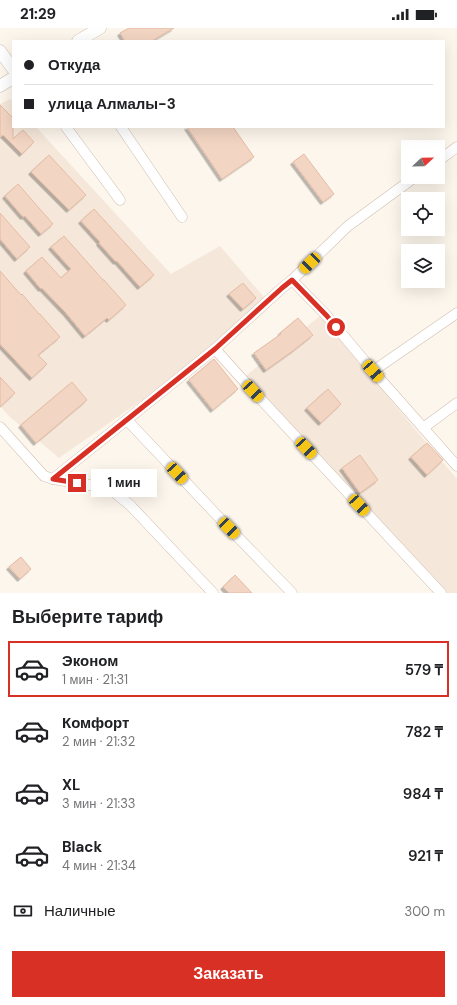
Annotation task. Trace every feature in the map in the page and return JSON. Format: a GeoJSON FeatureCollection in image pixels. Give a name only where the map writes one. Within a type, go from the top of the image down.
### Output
{"type":"FeatureCollection","features":[{"type":"Feature","properties":{"kind":"street"},"geometry":{"type":"LineString","coordinates":[[80,40],[100,28]]}},
{"type":"Feature","properties":{"kind":"street"},"geometry":{"type":"LineString","coordinates":[[0,51],[12,68]]}},
{"type":"Feature","properties":{"kind":"street"},"geometry":{"type":"LineString","coordinates":[[0,86],[12,79]]}},
{"type":"Feature","properties":{"kind":"street"},"geometry":{"type":"LineString","coordinates":[[67,128],[120,200]]}},
{"type":"Feature","properties":{"kind":"street"},"geometry":{"type":"LineString","coordinates":[[122,128],[182,217]]}},
{"type":"Feature","properties":{"kind":"street"},"geometry":{"type":"LineString","coordinates":[[445,156],[457,147]]}},
{"type":"Feature","properties":{"kind":"street"},"geometry":{"type":"LineString","coordinates":[[48,477],[127,420],[215,349],[292,280],[348,226],[405,184]]}},
{"type":"Feature","properties":{"kind":"street"},"geometry":{"type":"LineString","coordinates":[[292,280],[327,316],[373,371],[457,466]]}},
{"type":"Feature","properties":{"kind":"street"},"geometry":{"type":"LineString","coordinates":[[373,371],[457,313]]}},
{"type":"Feature","properties":{"kind":"street"},"geometry":{"type":"LineString","coordinates":[[215,349],[441,593]]}},
{"type":"Feature","properties":{"kind":"street"},"geometry":{"type":"LineString","coordinates":[[423,428],[457,403]]}},
{"type":"Feature","properties":{"kind":"street"},"geometry":{"type":"LineString","coordinates":[[127,420],[292,593]]}},
{"type":"Feature","properties":{"kind":"street"},"geometry":{"type":"LineString","coordinates":[[0,427],[48,477],[101,487],[114,492],[130,505],[213,593]]}},
{"type":"Feature","properties":{"kind":"shaded area"},"geometry":{"type":"Polygon","coordinates":[[[10,99],[12,100],[12,128],[37,128],[171,274],[220,246],[269,303],[215,349],[59,458],[10,417],[0,406],[0,104],[10,99]]]}},
{"type":"Feature","properties":{"kind":"shaded area"},"geometry":{"type":"Polygon","coordinates":[[[320,316],[457,479],[457,593],[441,593],[242,379],[320,316]]]}},
{"type":"Feature","properties":{"kind":"building"},"geometry":{"type":"Polygon","coordinates":[[[129,28],[174,28],[154,40],[124,40],[120,33],[129,28]]]}},
{"type":"Feature","properties":{"kind":"building"},"geometry":{"type":"Polygon","coordinates":[[[0,105],[12,117],[13,139],[23,130],[34,142],[22,154],[3,135],[0,138],[0,105]]]}},
{"type":"Feature","properties":{"kind":"building"},"geometry":{"type":"Polygon","coordinates":[[[188,128],[234,128],[254,157],[222,179],[188,128]]]}},
{"type":"Feature","properties":{"kind":"building"},"geometry":{"type":"Polygon","coordinates":[[[304,154],[334,194],[323,202],[293,162],[304,154]]]}},
{"type":"Feature","properties":{"kind":"building"},"geometry":{"type":"Polygon","coordinates":[[[49,155],[86,195],[69,210],[31,172],[49,155]]]}},
{"type":"Feature","properties":{"kind":"building"},"geometry":{"type":"Polygon","coordinates":[[[18,184],[53,224],[41,234],[25,216],[23,217],[5,196],[18,184]]]}},
{"type":"Feature","properties":{"kind":"building"},"geometry":{"type":"Polygon","coordinates":[[[94,209],[154,275],[140,287],[99,243],[100,242],[81,221],[94,209]]]}},
{"type":"Feature","properties":{"kind":"building"},"geometry":{"type":"Polygon","coordinates":[[[0,213],[30,247],[17,259],[0,239],[0,213]]]}},
{"type":"Feature","properties":{"kind":"building"},"geometry":{"type":"Polygon","coordinates":[[[64,236],[126,305],[109,320],[107,318],[85,336],[66,313],[42,288],[41,289],[26,271],[42,257],[61,278],[71,269],[51,247],[64,236]]]}},
{"type":"Feature","properties":{"kind":"building"},"geometry":{"type":"Polygon","coordinates":[[[0,271],[60,337],[38,355],[47,364],[32,378],[0,344],[0,271]]]}},
{"type":"Feature","properties":{"kind":"building"},"geometry":{"type":"Polygon","coordinates":[[[243,283],[256,298],[243,309],[229,294],[243,283]]]}},
{"type":"Feature","properties":{"kind":"building"},"geometry":{"type":"Polygon","coordinates":[[[298,318],[313,335],[266,370],[254,353],[281,334],[280,333],[298,318]]]}},
{"type":"Feature","properties":{"kind":"building"},"geometry":{"type":"Polygon","coordinates":[[[214,359],[238,389],[213,410],[189,380],[214,359]]]}},
{"type":"Feature","properties":{"kind":"building"},"geometry":{"type":"Polygon","coordinates":[[[0,377],[15,393],[0,407],[0,377]]]}},
{"type":"Feature","properties":{"kind":"building"},"geometry":{"type":"Polygon","coordinates":[[[72,382],[87,400],[36,443],[21,425],[72,382]]]}},
{"type":"Feature","properties":{"kind":"building"},"geometry":{"type":"Polygon","coordinates":[[[328,389],[341,404],[321,423],[307,408],[328,389]]]}},
{"type":"Feature","properties":{"kind":"building"},"geometry":{"type":"Polygon","coordinates":[[[427,443],[443,460],[427,475],[411,457],[427,443]]]}},
{"type":"Feature","properties":{"kind":"building"},"geometry":{"type":"Polygon","coordinates":[[[360,455],[378,480],[360,493],[342,468],[360,455]]]}},
{"type":"Feature","properties":{"kind":"building"},"geometry":{"type":"Polygon","coordinates":[[[21,557],[31,569],[20,579],[9,567],[21,557]]]}},
{"type":"Feature","properties":{"kind":"building"},"geometry":{"type":"Polygon","coordinates":[[[235,575],[252,593],[229,593],[223,587],[235,575]]]}},
{"type":"Feature","properties":{"kind":"route"},"geometry":{"type":"LineString","coordinates":[[77,483],[53,479],[215,349],[292,280],[336,327]]}}]}
